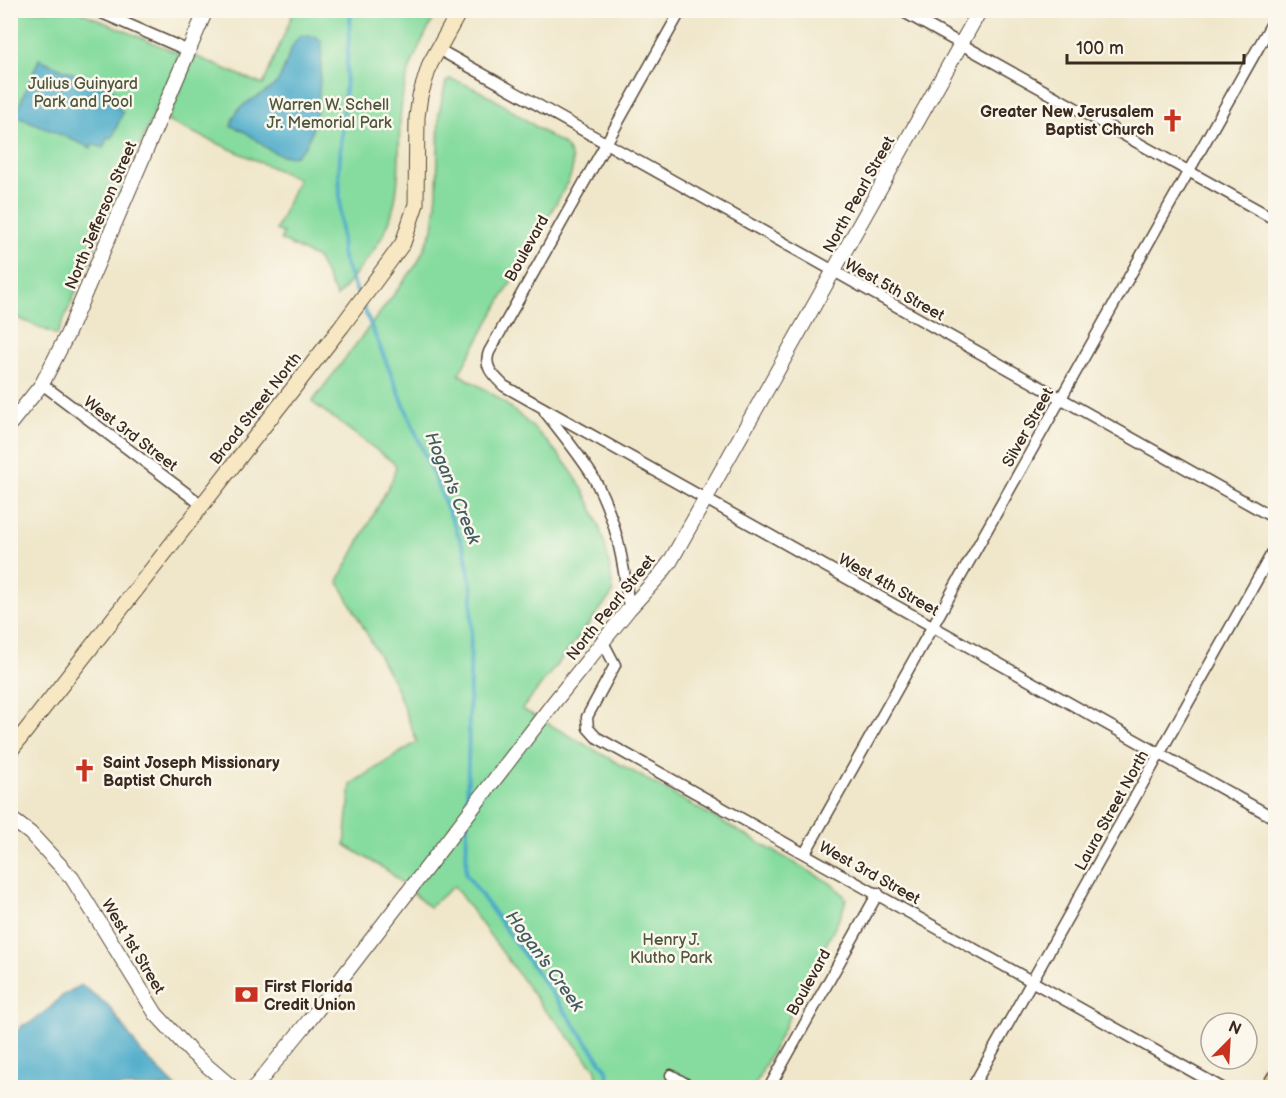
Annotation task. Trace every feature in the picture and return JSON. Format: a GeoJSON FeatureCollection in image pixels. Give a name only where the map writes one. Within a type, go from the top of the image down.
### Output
{"type":"FeatureCollection","features":[{"type":"Feature","properties":{"kind":"main road"},"geometry":{"type":"LineString","coordinates":[[438,49],[460,10]]}},
{"type":"Feature","properties":{"kind":"main road","name":"Broad Street North"},"geometry":{"type":"LineString","coordinates":[[10,751],[342,326],[403,243],[410,226],[417,195],[417,117],[420,96],[438,49]]}},
{"type":"Feature","properties":{"kind":"main road"},"geometry":{"type":"LineString","coordinates":[[1269,1088],[1275,1077]]}},
{"type":"Feature","properties":{"kind":"street"},"geometry":{"type":"LineString","coordinates":[[95,10],[189,51]]}},
{"type":"Feature","properties":{"kind":"street","name":"North Jefferson Street"},"geometry":{"type":"LineString","coordinates":[[10,424],[42,384],[67,335],[206,10]]}},
{"type":"Feature","properties":{"kind":"street","name":"Boulevard"},"geometry":{"type":"LineString","coordinates":[[490,372],[486,359],[489,352],[681,10]]}},
{"type":"Feature","properties":{"kind":"street"},"geometry":{"type":"LineString","coordinates":[[900,10],[1275,220]]}},
{"type":"Feature","properties":{"kind":"street","name":"North Pearl Street"},"geometry":{"type":"LineString","coordinates":[[254,1088],[311,1018],[496,776],[629,609],[670,562],[980,10]]}},
{"type":"Feature","properties":{"kind":"street","name":"Silver Street"},"geometry":{"type":"LineString","coordinates":[[805,854],[1275,16]]}},
{"type":"Feature","properties":{"kind":"street","name":"West 5th Street"},"geometry":{"type":"LineString","coordinates":[[438,49],[1275,519]]}},
{"type":"Feature","properties":{"kind":"street","name":"West 4th Street"},"geometry":{"type":"LineString","coordinates":[[490,372],[504,386],[1275,819]]}},
{"type":"Feature","properties":{"kind":"street","name":"West 3rd Street"},"geometry":{"type":"LineString","coordinates":[[42,384],[202,505]]}},
{"type":"Feature","properties":{"kind":"street"},"geometry":{"type":"LineString","coordinates":[[541,406],[592,476],[608,509],[626,577],[629,609]]}},
{"type":"Feature","properties":{"kind":"street","name":"Laura Street North"},"geometry":{"type":"LineString","coordinates":[[972,1088],[1275,546]]}},
{"type":"Feature","properties":{"kind":"street","name":"West 3rd Street"},"geometry":{"type":"LineString","coordinates":[[603,642],[615,665],[587,717],[588,728],[597,736],[1222,1088]]}},
{"type":"Feature","properties":{"kind":"street","name":"West 1st Street"},"geometry":{"type":"LineString","coordinates":[[10,818],[30,833],[72,878],[156,1014],[192,1053],[234,1088]]}},
{"type":"Feature","properties":{"kind":"street","name":"Boulevard"},"geometry":{"type":"LineString","coordinates":[[770,1088],[878,893]]}},
{"type":"Feature","properties":{"kind":"street"},"geometry":{"type":"LineString","coordinates":[[671,1075],[693,1088]]}},
{"type":"Feature","properties":{"kind":"green space","name":"Julius Guinyard Park and Pool"},"geometry":{"type":"Polygon","coordinates":[[[11,11],[78,11],[180,54],[57,335],[11,315],[11,11]]]}},
{"type":"Feature","properties":{"kind":"green space","name":"Warren W. Schell Jr. Memorial Park"},"geometry":{"type":"Polygon","coordinates":[[[294,11],[438,11],[420,46],[406,82],[401,108],[396,194],[389,222],[372,252],[337,297],[317,258],[281,240],[283,233],[276,230],[298,179],[167,121],[195,56],[263,85],[294,11]]]}},
{"type":"Feature","properties":{"kind":"green space","name":"Henry J. Klutho Park"},"geometry":{"type":"Polygon","coordinates":[[[450,79],[494,99],[563,144],[572,159],[571,174],[564,190],[459,374],[506,404],[549,444],[566,464],[593,510],[609,563],[613,593],[522,709],[834,885],[846,898],[842,913],[754,1087],[598,1087],[596,1070],[557,1022],[546,1012],[454,886],[429,907],[388,871],[345,845],[351,784],[417,742],[395,685],[338,581],[392,480],[396,467],[394,463],[312,402],[417,264],[433,229],[437,193],[439,113],[446,82],[450,79]]]}},
{"type":"Feature","properties":{"kind":"water"},"geometry":{"type":"Polygon","coordinates":[[[301,35],[317,37],[322,42],[320,88],[313,127],[307,142],[299,153],[288,156],[271,151],[244,131],[231,126],[233,118],[241,107],[277,83],[292,47],[301,35]]]}},
{"type":"Feature","properties":{"kind":"water"},"geometry":{"type":"Polygon","coordinates":[[[39,59],[115,91],[115,94],[124,99],[119,110],[123,112],[112,138],[108,137],[103,148],[93,144],[91,148],[15,115],[39,59]]]}},
{"type":"Feature","properties":{"kind":"water"},"geometry":{"type":"Polygon","coordinates":[[[81,985],[108,1005],[140,1051],[176,1087],[13,1087],[10,1084],[12,1037],[23,1025],[30,1023],[63,995],[81,985]]]}},
{"type":"Feature","properties":{"kind":"waterway","name":"Hogan's Creek"},"geometry":{"type":"LineString","coordinates":[[351,10],[339,171],[342,255],[359,297]]}},
{"type":"Feature","properties":{"kind":"waterway","name":"Hogan's Creek"},"geometry":{"type":"LineString","coordinates":[[362,304],[465,551],[472,591],[467,809]]}},
{"type":"Feature","properties":{"kind":"waterway","name":"Hogan's Creek"},"geometry":{"type":"LineString","coordinates":[[467,822],[466,874],[607,1070],[609,1088]]}},
{"type":"Feature","properties":{"kind":"place","name":"Greater New Jerusalem Baptist Church"},"geometry":{"type":"Point","coordinates":[1172,120]}},
{"type":"Feature","properties":{"kind":"place","name":"Saint Joseph Missionary Baptist Church"},"geometry":{"type":"Point","coordinates":[85,771]}},
{"type":"Feature","properties":{"kind":"place","name":"First Florida Credit Union"},"geometry":{"type":"Point","coordinates":[246,995]}}]}
